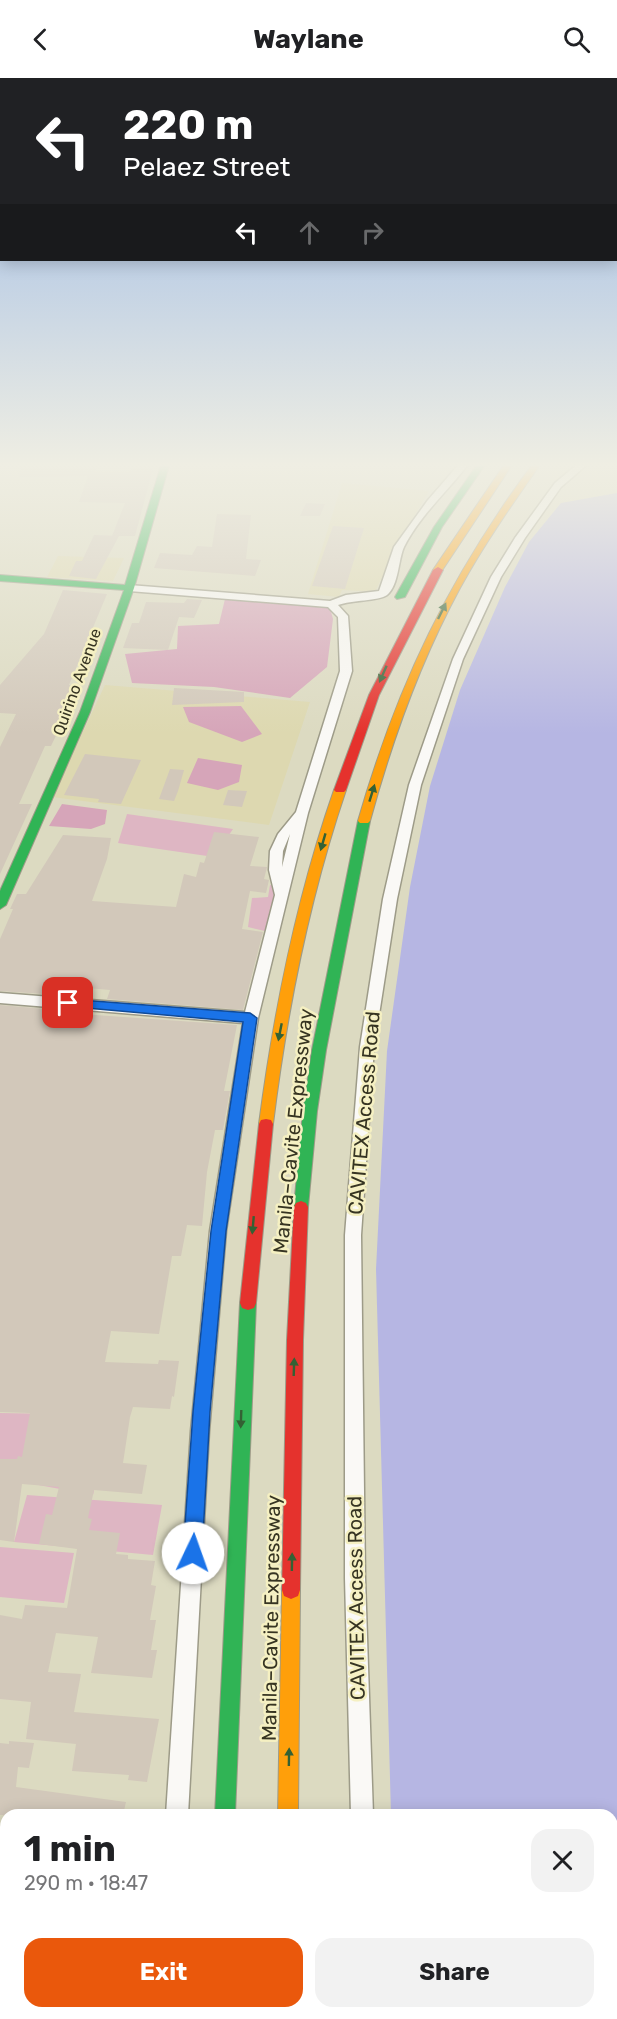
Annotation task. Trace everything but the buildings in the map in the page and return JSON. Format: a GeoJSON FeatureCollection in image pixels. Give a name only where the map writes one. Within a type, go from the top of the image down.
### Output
{"type":"FeatureCollection","features":[{"type":"Feature","properties":{"kind":"main road","name":"Quirino Avenue"},"geometry":{"type":"LineString","coordinates":[[0,905],[85,712],[139,553]]}},
{"type":"Feature","properties":{"kind":"main road"},"geometry":{"type":"LineString","coordinates":[[393,612],[424,553]]}},
{"type":"Feature","properties":{"kind":"main road","name":"Manila–Cavite Expressway"},"geometry":{"type":"LineString","coordinates":[[225,1809],[243,1367],[255,1196],[268,1101],[290,979],[310,888],[339,785],[371,700],[409,617],[450,553]]}},
{"type":"Feature","properties":{"kind":"main road","name":"Manila–Cavite Expressway"},"geometry":{"type":"LineString","coordinates":[[288,1809],[294,1369],[297,1291],[310,1114],[331,974],[357,848],[376,781],[412,681],[452,592],[476,553]]}},
{"type":"Feature","properties":{"kind":"main road"},"geometry":{"type":"LineString","coordinates":[[0,578],[129,588]]}},
{"type":"Feature","properties":{"kind":"main road"},"geometry":{"type":"LineString","coordinates":[[350,708],[356,688]]}},
{"type":"Feature","properties":{"kind":"main road"},"geometry":{"type":"LineString","coordinates":[[339,785],[347,730]]}},
{"type":"Feature","properties":{"kind":"street"},"geometry":{"type":"LineString","coordinates":[[129,588],[331,604],[346,598],[382,594],[386,590],[397,553]]}},
{"type":"Feature","properties":{"kind":"street","name":"CAVITEX Access Road"},"geometry":{"type":"LineString","coordinates":[[362,1809],[355,1578],[353,1235],[367,1047],[390,899],[415,785],[458,659],[496,577],[511,553]]}},
{"type":"Feature","properties":{"kind":"street"},"geometry":{"type":"LineString","coordinates":[[177,1809],[206,1353],[218,1231],[250,1018],[302,813],[346,671],[343,616],[331,604]]}},
{"type":"Feature","properties":{"kind":"street"},"geometry":{"type":"LineString","coordinates":[[0,998],[250,1018]]}},
{"type":"Feature","properties":{"kind":"shaded area"},"geometry":{"type":"Polygon","coordinates":[[[321,553],[394,553],[375,592],[342,590],[339,597],[308,594],[321,553]]]}},
{"type":"Feature","properties":{"kind":"shaded area"},"geometry":{"type":"Polygon","coordinates":[[[58,556],[124,558],[113,581],[47,577],[58,556]]]}},
{"type":"Feature","properties":{"kind":"shaded area"},"geometry":{"type":"Polygon","coordinates":[[[225,599],[330,608],[333,619],[327,667],[290,698],[214,687],[132,683],[125,654],[177,649],[178,626],[219,624],[225,599]]]}},
{"type":"Feature","properties":{"kind":"shaded area"},"geometry":{"type":"Polygon","coordinates":[[[105,685],[310,702],[269,825],[52,797],[105,685]]]}},
{"type":"Feature","properties":{"kind":"shaded area"},"geometry":{"type":"Polygon","coordinates":[[[241,706],[262,734],[242,742],[189,722],[183,707],[241,706]]]}},
{"type":"Feature","properties":{"kind":"shaded area"},"geometry":{"type":"Polygon","coordinates":[[[198,758],[242,765],[239,782],[218,790],[187,783],[198,758]]]}},
{"type":"Feature","properties":{"kind":"shaded area"},"geometry":{"type":"Polygon","coordinates":[[[62,804],[107,810],[105,824],[91,829],[49,826],[62,804]]]}},
{"type":"Feature","properties":{"kind":"shaded area"},"geometry":{"type":"Polygon","coordinates":[[[127,814],[233,829],[214,857],[118,843],[127,814]]]}},
{"type":"Feature","properties":{"kind":"shaded area"},"geometry":{"type":"Polygon","coordinates":[[[270,885],[276,886],[269,932],[248,927],[252,898],[268,897],[270,885]]]}},
{"type":"Feature","properties":{"kind":"shaded area"},"geometry":{"type":"Polygon","coordinates":[[[0,1413],[112,1415],[93,1495],[0,1478],[0,1413]]]}},
{"type":"Feature","properties":{"kind":"shaded area"},"geometry":{"type":"Polygon","coordinates":[[[27,1495],[162,1505],[153,1555],[14,1542],[27,1495]]]}},
{"type":"Feature","properties":{"kind":"shaded area"},"geometry":{"type":"Polygon","coordinates":[[[0,1547],[74,1553],[64,1603],[0,1597],[0,1547]]]}},
{"type":"Feature","properties":{"kind":"water"},"geometry":{"type":"Polygon","coordinates":[[[523,553],[617,553],[617,1809],[391,1809],[376,1269],[387,1051],[410,887],[430,786],[460,690],[505,587],[523,553]]]}},
{"type":"Feature","properties":{"kind":"traffic: fast"},"geometry":{"type":"LineString","coordinates":[[0,905],[85,712],[139,553]]}},
{"type":"Feature","properties":{"kind":"traffic: fast"},"geometry":{"type":"LineString","coordinates":[[400,597],[424,553]]}},
{"type":"Feature","properties":{"kind":"traffic: fast"},"geometry":{"type":"LineString","coordinates":[[0,578],[129,588]]}},
{"type":"Feature","properties":{"kind":"traffic: fast"},"geometry":{"type":"LineString","coordinates":[[301,1207],[310,1111],[319,1050],[364,821]]}},
{"type":"Feature","properties":{"kind":"traffic: fast"},"geometry":{"type":"LineString","coordinates":[[225,1809],[248,1303]]}},
{"type":"Feature","properties":{"kind":"traffic: slow"},"geometry":{"type":"LineString","coordinates":[[438,570],[450,553]]}},
{"type":"Feature","properties":{"kind":"traffic: slow"},"geometry":{"type":"LineString","coordinates":[[364,821],[394,724],[412,678],[455,589],[476,553]]}},
{"type":"Feature","properties":{"kind":"traffic: slow"},"geometry":{"type":"LineString","coordinates":[[266,1124],[293,955],[314,871],[340,790]]}},
{"type":"Feature","properties":{"kind":"traffic: slow"},"geometry":{"type":"LineString","coordinates":[[288,1809],[291,1590]]}},
{"type":"Feature","properties":{"kind":"traffic: jam"},"geometry":{"type":"LineString","coordinates":[[340,790],[374,695],[438,570]]}},
{"type":"Feature","properties":{"kind":"traffic: jam"},"geometry":{"type":"LineString","coordinates":[[248,1303],[266,1124]]}},
{"type":"Feature","properties":{"kind":"traffic: jam"},"geometry":{"type":"LineString","coordinates":[[291,1590],[295,1340],[301,1207]]}},
{"type":"Feature","properties":{"kind":"route"},"geometry":{"type":"LineString","coordinates":[[68,1003],[250,1018],[218,1231],[201,1412],[193,1553]]}}]}
